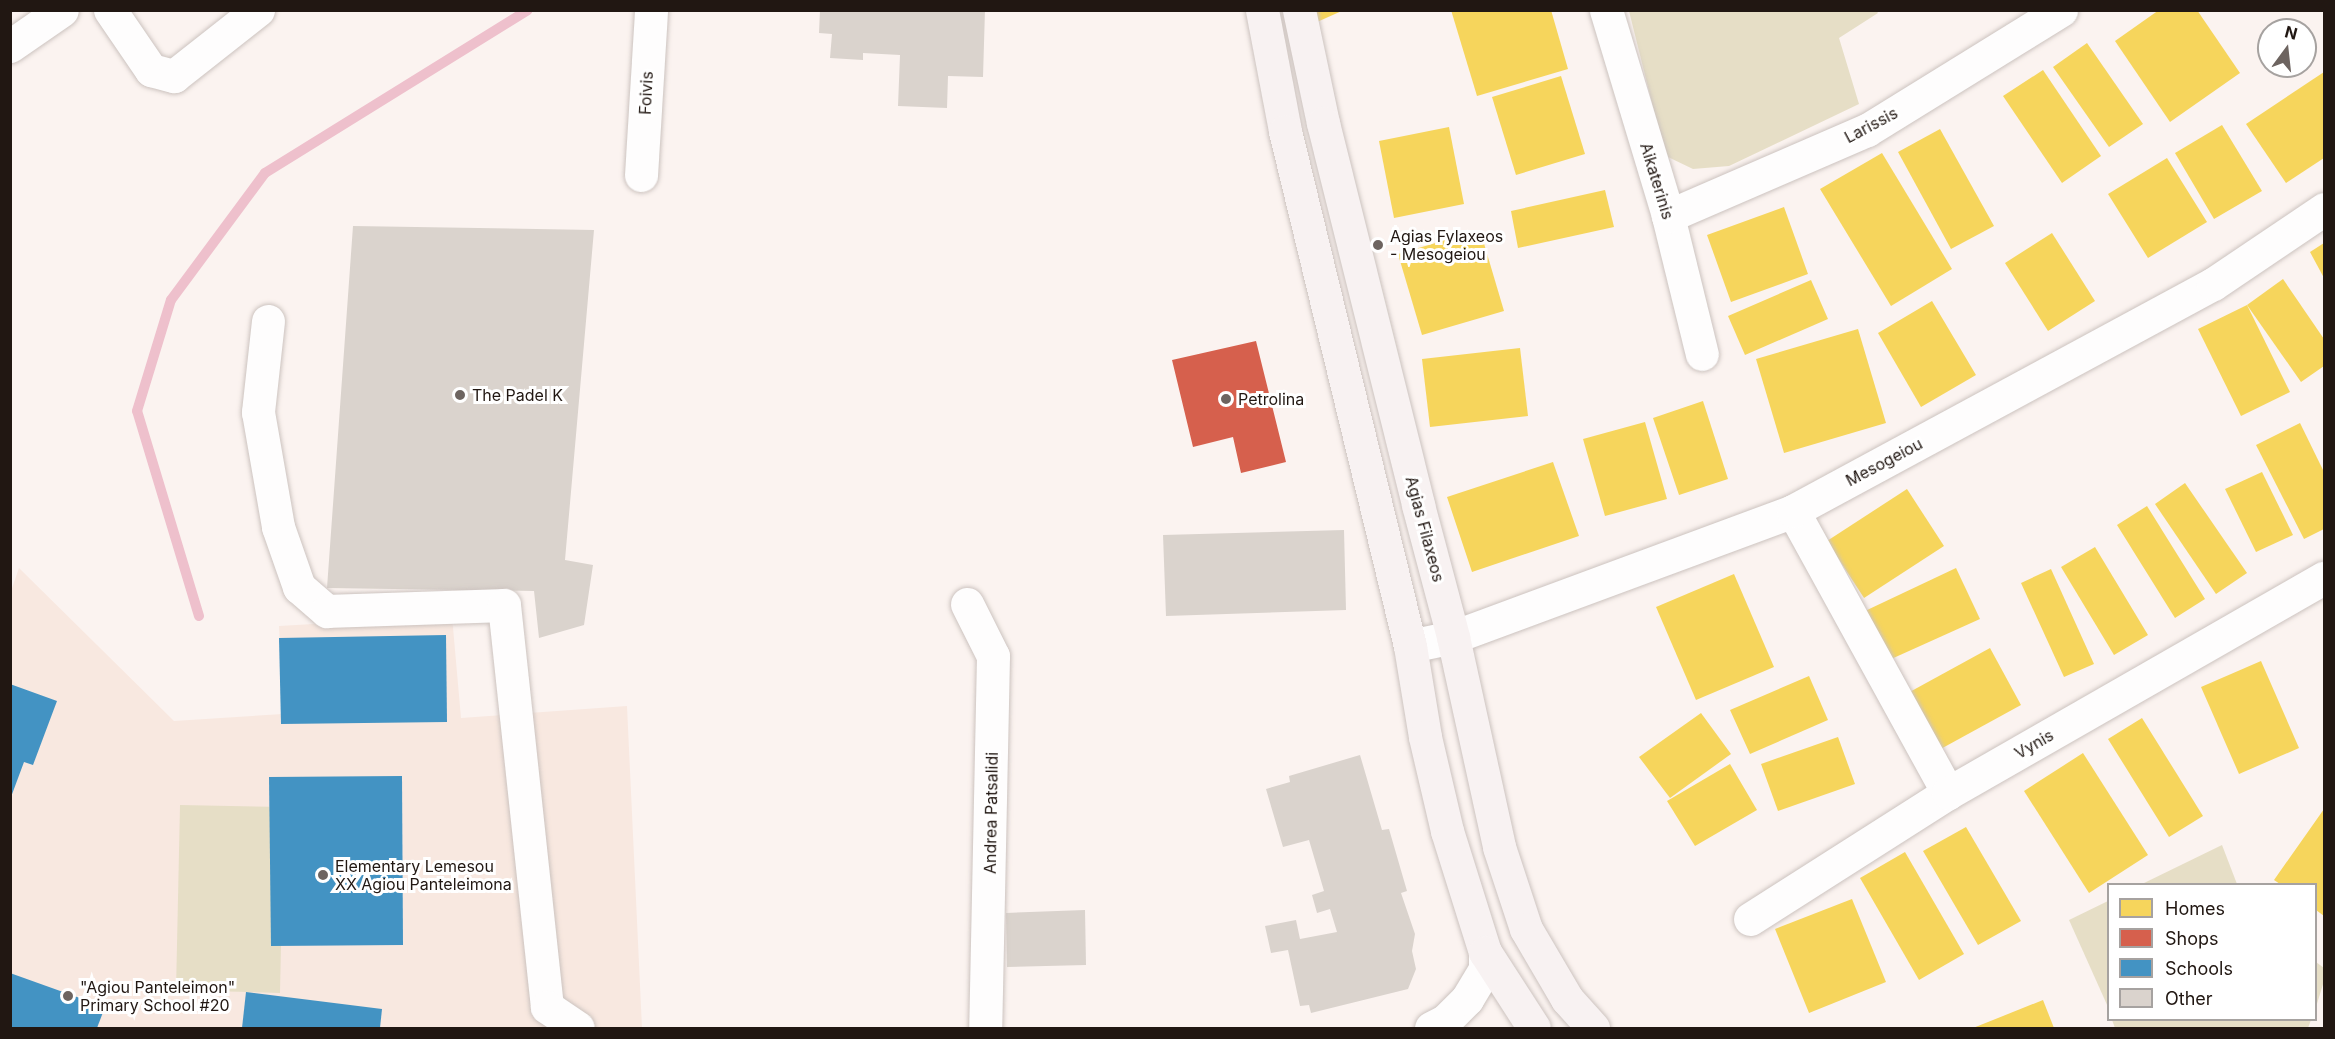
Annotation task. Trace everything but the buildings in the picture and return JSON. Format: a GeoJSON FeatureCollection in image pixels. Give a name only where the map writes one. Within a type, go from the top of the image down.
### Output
{"type":"FeatureCollection","features":[{"type":"Feature","properties":{"kind":"main road"},"geometry":{"type":"LineString","coordinates":[[1262,10],[1285,131],[1410,646],[1425,737],[1447,831],[1485,952],[1534,1029]]}},
{"type":"Feature","properties":{"kind":"main road","name":"Agias Filaxeos"},"geometry":{"type":"LineString","coordinates":[[1299,10],[1323,123],[1453,637],[1499,847],[1526,929],[1567,999],[1593,1029]]}},
{"type":"Feature","properties":{"kind":"street"},"geometry":{"type":"LineString","coordinates":[[10,46],[62,10]]}},
{"type":"Feature","properties":{"kind":"street"},"geometry":{"type":"LineString","coordinates":[[110,10],[151,70],[174,76],[258,10]]}},
{"type":"Feature","properties":{"kind":"street","name":"Foivis"},"geometry":{"type":"LineString","coordinates":[[641,175],[651,10]]}},
{"type":"Feature","properties":{"kind":"street","name":"Aikaterinis"},"geometry":{"type":"LineString","coordinates":[[1606,10],[1668,216],[1702,354]]}},
{"type":"Feature","properties":{"kind":"street","name":"Larissis"},"geometry":{"type":"LineString","coordinates":[[1668,216],[1867,130],[2061,10]]}},
{"type":"Feature","properties":{"kind":"street","name":"Mesogeiou"},"geometry":{"type":"LineString","coordinates":[[1410,646],[1453,637],[1793,511],[2213,284],[2325,209]]}},
{"type":"Feature","properties":{"kind":"street"},"geometry":{"type":"LineString","coordinates":[[268,321],[258,412],[278,527],[299,587],[327,610],[504,605],[547,1007],[578,1029]]}},
{"type":"Feature","properties":{"kind":"street"},"geometry":{"type":"LineString","coordinates":[[1793,511],[1948,793]]}},
{"type":"Feature","properties":{"kind":"street","name":"Vynis"},"geometry":{"type":"LineString","coordinates":[[1750,919],[1948,793],[2325,578]]}},
{"type":"Feature","properties":{"kind":"street","name":"Andrea Patsalidi"},"geometry":{"type":"LineString","coordinates":[[967,603],[993,656],[985,1029]]}},
{"type":"Feature","properties":{"kind":"street"},"geometry":{"type":"LineString","coordinates":[[1431,1029],[1445,1021],[1467,999],[1485,969],[1485,952]]}},
{"type":"Feature","properties":{"kind":"shaded area"},"geometry":{"type":"Polygon","coordinates":[[[1876,10],[1878,13],[1839,38],[1859,104],[1729,166],[1693,169],[1668,157],[1662,143],[1629,11],[1876,10]]]}},
{"type":"Feature","properties":{"kind":"shaded area","name":"Elementary Lemesou XX Agiou Panteleimona"},"geometry":{"type":"Polygon","coordinates":[[[19,568],[174,721],[283,714],[279,626],[452,616],[461,718],[627,706],[642,1028],[11,1028],[10,594],[19,568]]]}},
{"type":"Feature","properties":{"kind":"shaded area"},"geometry":{"type":"Polygon","coordinates":[[[180,805],[284,807],[280,993],[176,990],[180,805]]]}},
{"type":"Feature","properties":{"kind":"shaded area"},"geometry":{"type":"Polygon","coordinates":[[[2222,845],[2237,883],[2144,883],[2222,845]]]}},
{"type":"Feature","properties":{"kind":"shaded area"},"geometry":{"type":"Polygon","coordinates":[[[2107,901],[2107,1005],[2069,920],[2107,901]]]}},
{"type":"Feature","properties":{"kind":"shaded area"},"geometry":{"type":"Polygon","coordinates":[[[2317,963],[2324,968],[2324,981],[2317,1004],[2317,963]]]}},
{"type":"Feature","properties":{"kind":"shaded area"},"geometry":{"type":"Polygon","coordinates":[[[2112,1021],[2311,1021],[2308,1028],[2115,1028],[2112,1021]]]}},
{"type":"Feature","properties":{"kind":"waterway"},"geometry":{"type":"LineString","coordinates":[[199,616],[137,411],[171,300],[265,173],[528,10]]}},
{"type":"Feature","properties":{"kind":"place","name":"Agias Fylaxeos - Mesogeiou"},"geometry":{"type":"Point","coordinates":[1378,245]}},
{"type":"Feature","properties":{"kind":"place","name":"The Padel K"},"geometry":{"type":"Point","coordinates":[460,395]}},
{"type":"Feature","properties":{"kind":"place","name":"Petrolina"},"geometry":{"type":"Point","coordinates":[1226,399]}},
{"type":"Feature","properties":{"kind":"place","name":"Elementary Lemesou XX Agiou Panteleimona"},"geometry":{"type":"Point","coordinates":[323,875]}},
{"type":"Feature","properties":{"kind":"place","name":"\"Agiou Panteleimon\" Primary School #20"},"geometry":{"type":"Point","coordinates":[68,996]}}]}
